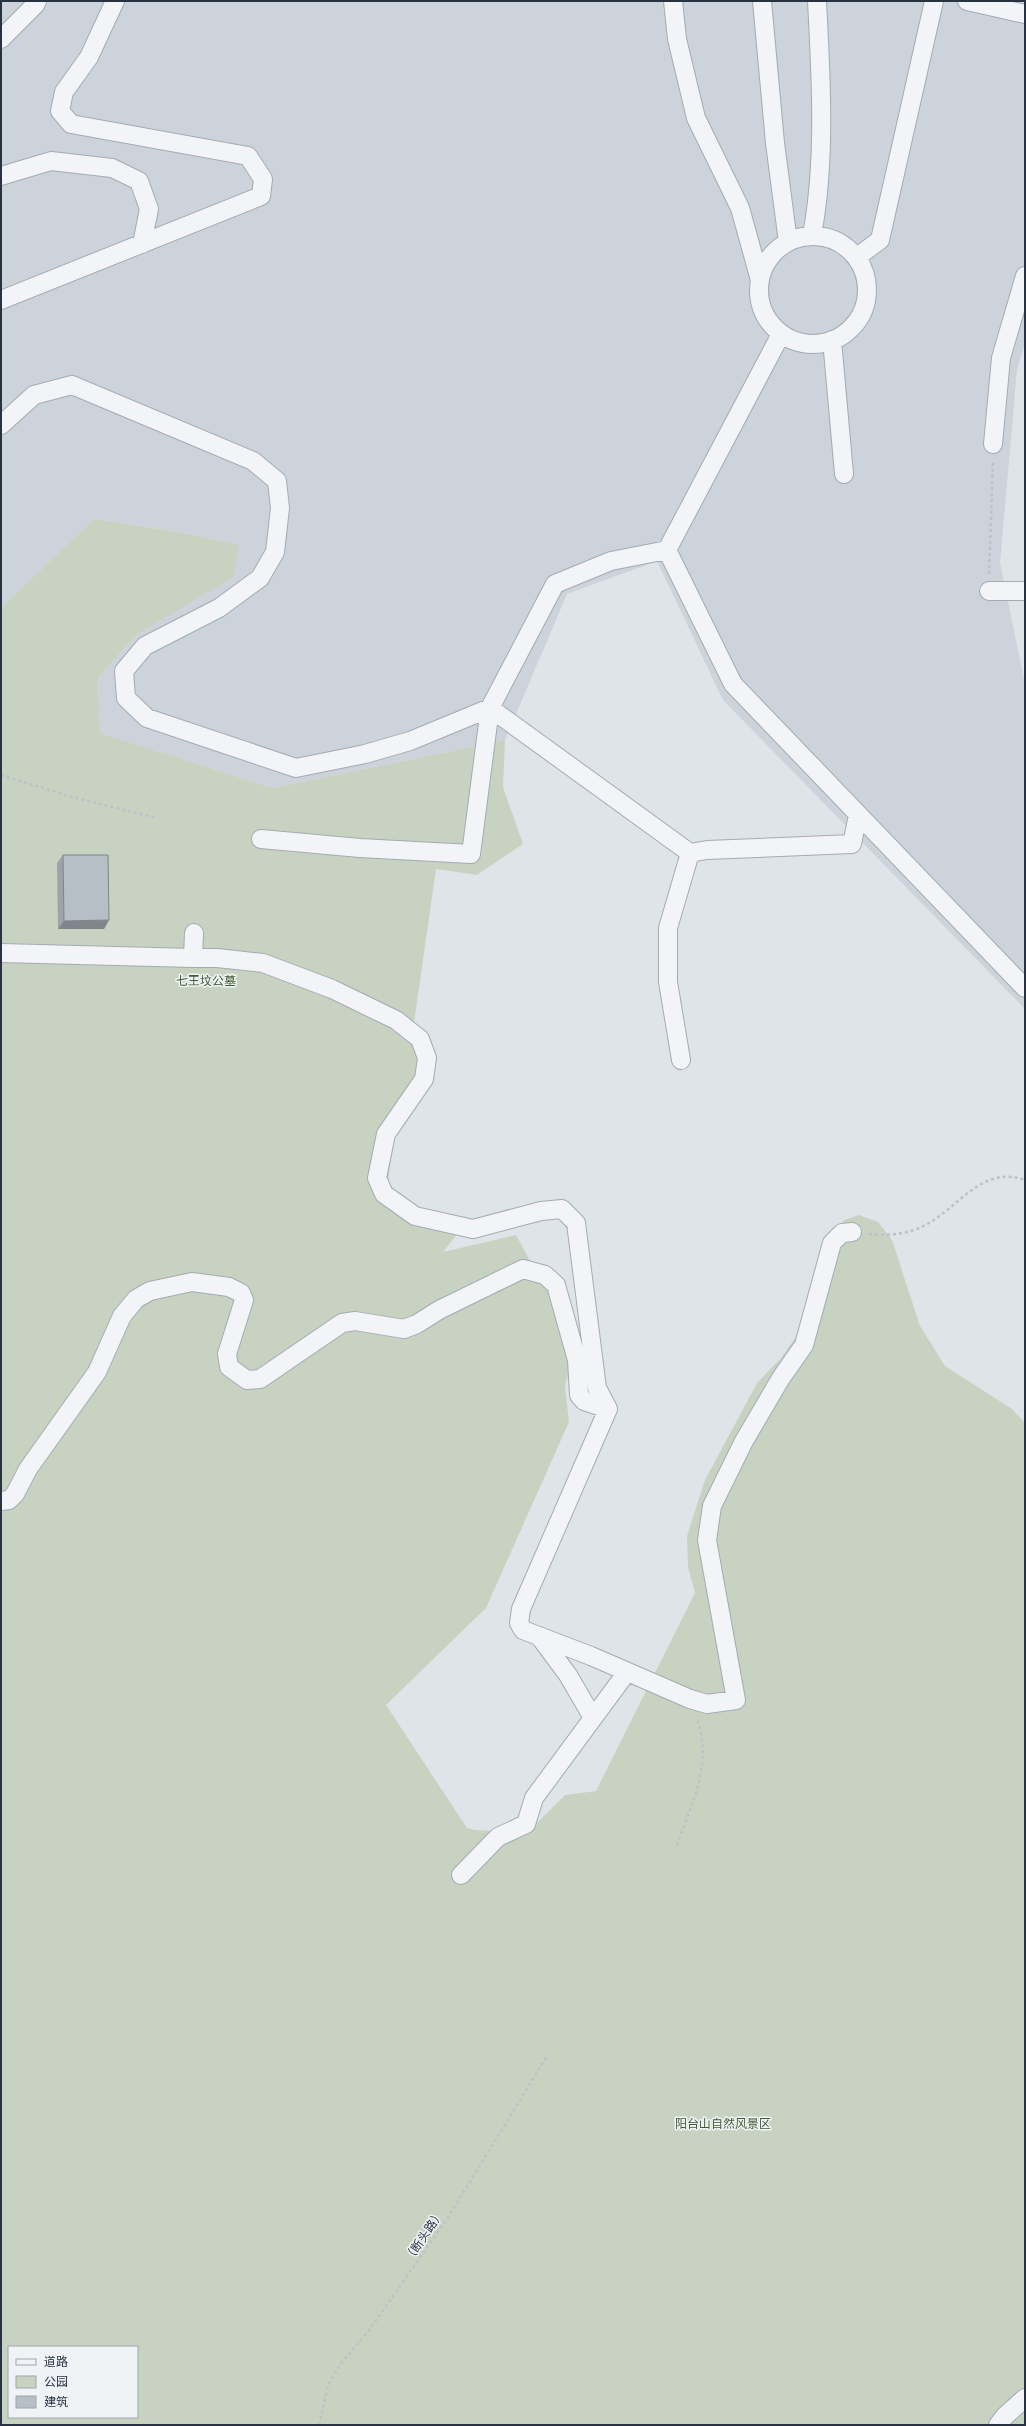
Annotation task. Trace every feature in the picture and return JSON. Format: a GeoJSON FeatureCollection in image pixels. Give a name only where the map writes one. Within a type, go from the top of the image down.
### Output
{"type":"FeatureCollection","features":[{"type":"Feature","properties":{"kind":"street"},"geometry":{"type":"LineString","coordinates":[[1,39],[35,5],[37,1]]}},
{"type":"Feature","properties":{"kind":"street"},"geometry":{"type":"LineString","coordinates":[[1,300],[260,196],[263,179],[248,156],[71,124],[60,111],[64,92],[89,57],[115,1]]}},
{"type":"Feature","properties":{"kind":"street"},"geometry":{"type":"LineString","coordinates":[[673,1],[677,39],[696,118],[740,208],[760,280],[760,299],[763,312],[781,334],[801,344],[818,345],[842,336],[854,327],[865,306],[867,279],[857,257],[838,242],[812,235],[788,242],[769,259],[760,280]]}},
{"type":"Feature","properties":{"kind":"street"},"geometry":{"type":"LineString","coordinates":[[762,1],[775,143],[788,242]]}},
{"type":"Feature","properties":{"kind":"street"},"geometry":{"type":"LineString","coordinates":[[812,235],[819,194],[821,70],[817,1]]}},
{"type":"Feature","properties":{"kind":"street"},"geometry":{"type":"LineString","coordinates":[[857,257],[880,240],[934,1]]}},
{"type":"Feature","properties":{"kind":"street"},"geometry":{"type":"LineString","coordinates":[[967,1],[1025,14]]}},
{"type":"Feature","properties":{"kind":"street"},"geometry":{"type":"LineString","coordinates":[[1,176],[51,161],[112,168],[139,181],[149,209],[142,244]]}},
{"type":"Feature","properties":{"kind":"street"},"geometry":{"type":"LineString","coordinates":[[994,444],[1001,358],[1025,276]]}},
{"type":"Feature","properties":{"kind":"street"},"geometry":{"type":"LineString","coordinates":[[668,550],[781,334]]}},
{"type":"Feature","properties":{"kind":"street"},"geometry":{"type":"LineString","coordinates":[[832,340],[844,474]]}},
{"type":"Feature","properties":{"kind":"street"},"geometry":{"type":"LineString","coordinates":[[2,421],[34,395],[72,385],[253,461],[276,481],[280,508],[276,552],[260,578],[219,608],[145,646],[124,671],[126,698],[147,718],[296,768],[365,754],[410,741],[490,708]]}},
{"type":"Feature","properties":{"kind":"street"},"geometry":{"type":"LineString","coordinates":[[261,839],[360,848],[471,854],[490,708],[555,584],[611,561],[668,550]]}},
{"type":"Feature","properties":{"kind":"street"},"geometry":{"type":"LineString","coordinates":[[668,550],[733,684],[1025,988]]}},
{"type":"Feature","properties":{"kind":"street"},"geometry":{"type":"LineString","coordinates":[[989,590],[1025,590]]}},
{"type":"Feature","properties":{"kind":"street"},"geometry":{"type":"LineString","coordinates":[[490,708],[690,853],[707,850],[852,844],[858,815]]}},
{"type":"Feature","properties":{"kind":"street"},"geometry":{"type":"LineString","coordinates":[[681,1060],[668,982],[668,928],[690,853]]}},
{"type":"Feature","properties":{"kind":"street"},"geometry":{"type":"LineString","coordinates":[[193,958],[194,934]]}},
{"type":"Feature","properties":{"kind":"street"},"geometry":{"type":"LineString","coordinates":[[1,953],[217,958],[263,963],[332,989],[396,1020],[420,1039],[427,1058],[424,1079],[386,1134],[377,1178],[384,1194],[415,1216],[473,1229],[541,1211],[562,1209],[576,1223],[597,1388],[608,1409]]}},
{"type":"Feature","properties":{"kind":"street"},"geometry":{"type":"LineString","coordinates":[[608,1409],[521,1609],[519,1622],[523,1630],[690,1699],[707,1704],[736,1700],[708,1540],[712,1506],[744,1441],[781,1378],[804,1345],[832,1243],[842,1233],[852,1232]]}},
{"type":"Feature","properties":{"kind":"street"},"geometry":{"type":"LineString","coordinates":[[1,1500],[8,1500],[15,1494],[28,1469],[97,1372],[122,1316],[136,1299],[150,1291],[192,1282],[229,1287],[241,1293],[244,1300],[227,1354],[229,1367],[248,1380],[260,1379],[342,1323],[355,1321],[404,1329],[417,1324],[439,1310],[523,1269],[545,1275],[556,1285],[577,1360],[579,1395],[584,1401],[608,1409]]}},
{"type":"Feature","properties":{"kind":"street"},"geometry":{"type":"LineString","coordinates":[[538,1636],[568,1675],[593,1718]]}},
{"type":"Feature","properties":{"kind":"street"},"geometry":{"type":"LineString","coordinates":[[461,1875],[498,1837],[526,1824],[534,1798],[627,1672]]}},
{"type":"Feature","properties":{"kind":"street"},"geometry":{"type":"LineString","coordinates":[[998,2425],[1005,2416],[1025,2398]]}},
{"type":"Feature","properties":{"kind":"path"},"geometry":{"type":"LineString","coordinates":[[989,590],[994,444]]}},
{"type":"Feature","properties":{"kind":"path"},"geometry":{"type":"LineString","coordinates":[[1,775],[59,793],[157,818]]}},
{"type":"Feature","properties":{"kind":"path"},"geometry":{"type":"LineString","coordinates":[[852,1232],[883,1236],[911,1231],[929,1223],[977,1185],[1002,1176],[1025,1180]]}},
{"type":"Feature","properties":{"kind":"path"},"geometry":{"type":"LineString","coordinates":[[677,1845],[699,1782],[704,1758],[702,1732],[690,1699]]}},
{"type":"Feature","properties":{"kind":"path","name":"（断头路）"},"geometry":{"type":"LineString","coordinates":[[319,2425],[328,2385],[342,2362],[367,2333],[447,2219],[547,2056]]}},
{"type":"Feature","properties":{"kind":"shaded area"},"geometry":{"type":"Polygon","coordinates":[[[1,1],[1025,1],[1025,343],[1017,370],[1000,563],[1025,684],[1025,1009],[723,700],[657,561],[567,594],[505,740],[273,788],[100,733],[98,677],[138,634],[183,605],[239,545],[173,531],[94,519],[1,608],[1,1]]]}},
{"type":"Feature","properties":{"kind":"green space","name":"阳台山自然风景区"},"geometry":{"type":"Polygon","coordinates":[[[94,519],[173,531],[239,545],[233,577],[138,634],[98,677],[100,733],[273,788],[505,740],[503,787],[523,844],[477,875],[436,869],[413,1030],[429,1040],[395,1132],[387,1188],[409,1212],[465,1224],[443,1252],[516,1235],[535,1270],[552,1272],[572,1361],[565,1386],[569,1422],[486,1608],[386,1705],[467,1828],[475,1830],[521,1833],[539,1821],[565,1795],[596,1791],[695,1593],[688,1567],[687,1536],[705,1480],[757,1383],[782,1357],[801,1329],[828,1242],[844,1220],[859,1215],[878,1222],[892,1240],[920,1326],[945,1366],[1012,1409],[1025,1423],[1025,2425],[1,2425],[1,608],[94,519]]]}},
{"type":"Feature","properties":{"kind":"building"},"geometry":{"type":"Polygon","coordinates":[[[63,855],[108,855],[109,920],[64,921],[63,855]]]}},
{"type":"Feature","properties":{"kind":"park label","name":"七王坟公墓"},"geometry":{"type":"Point","coordinates":[206,981]}}]}
